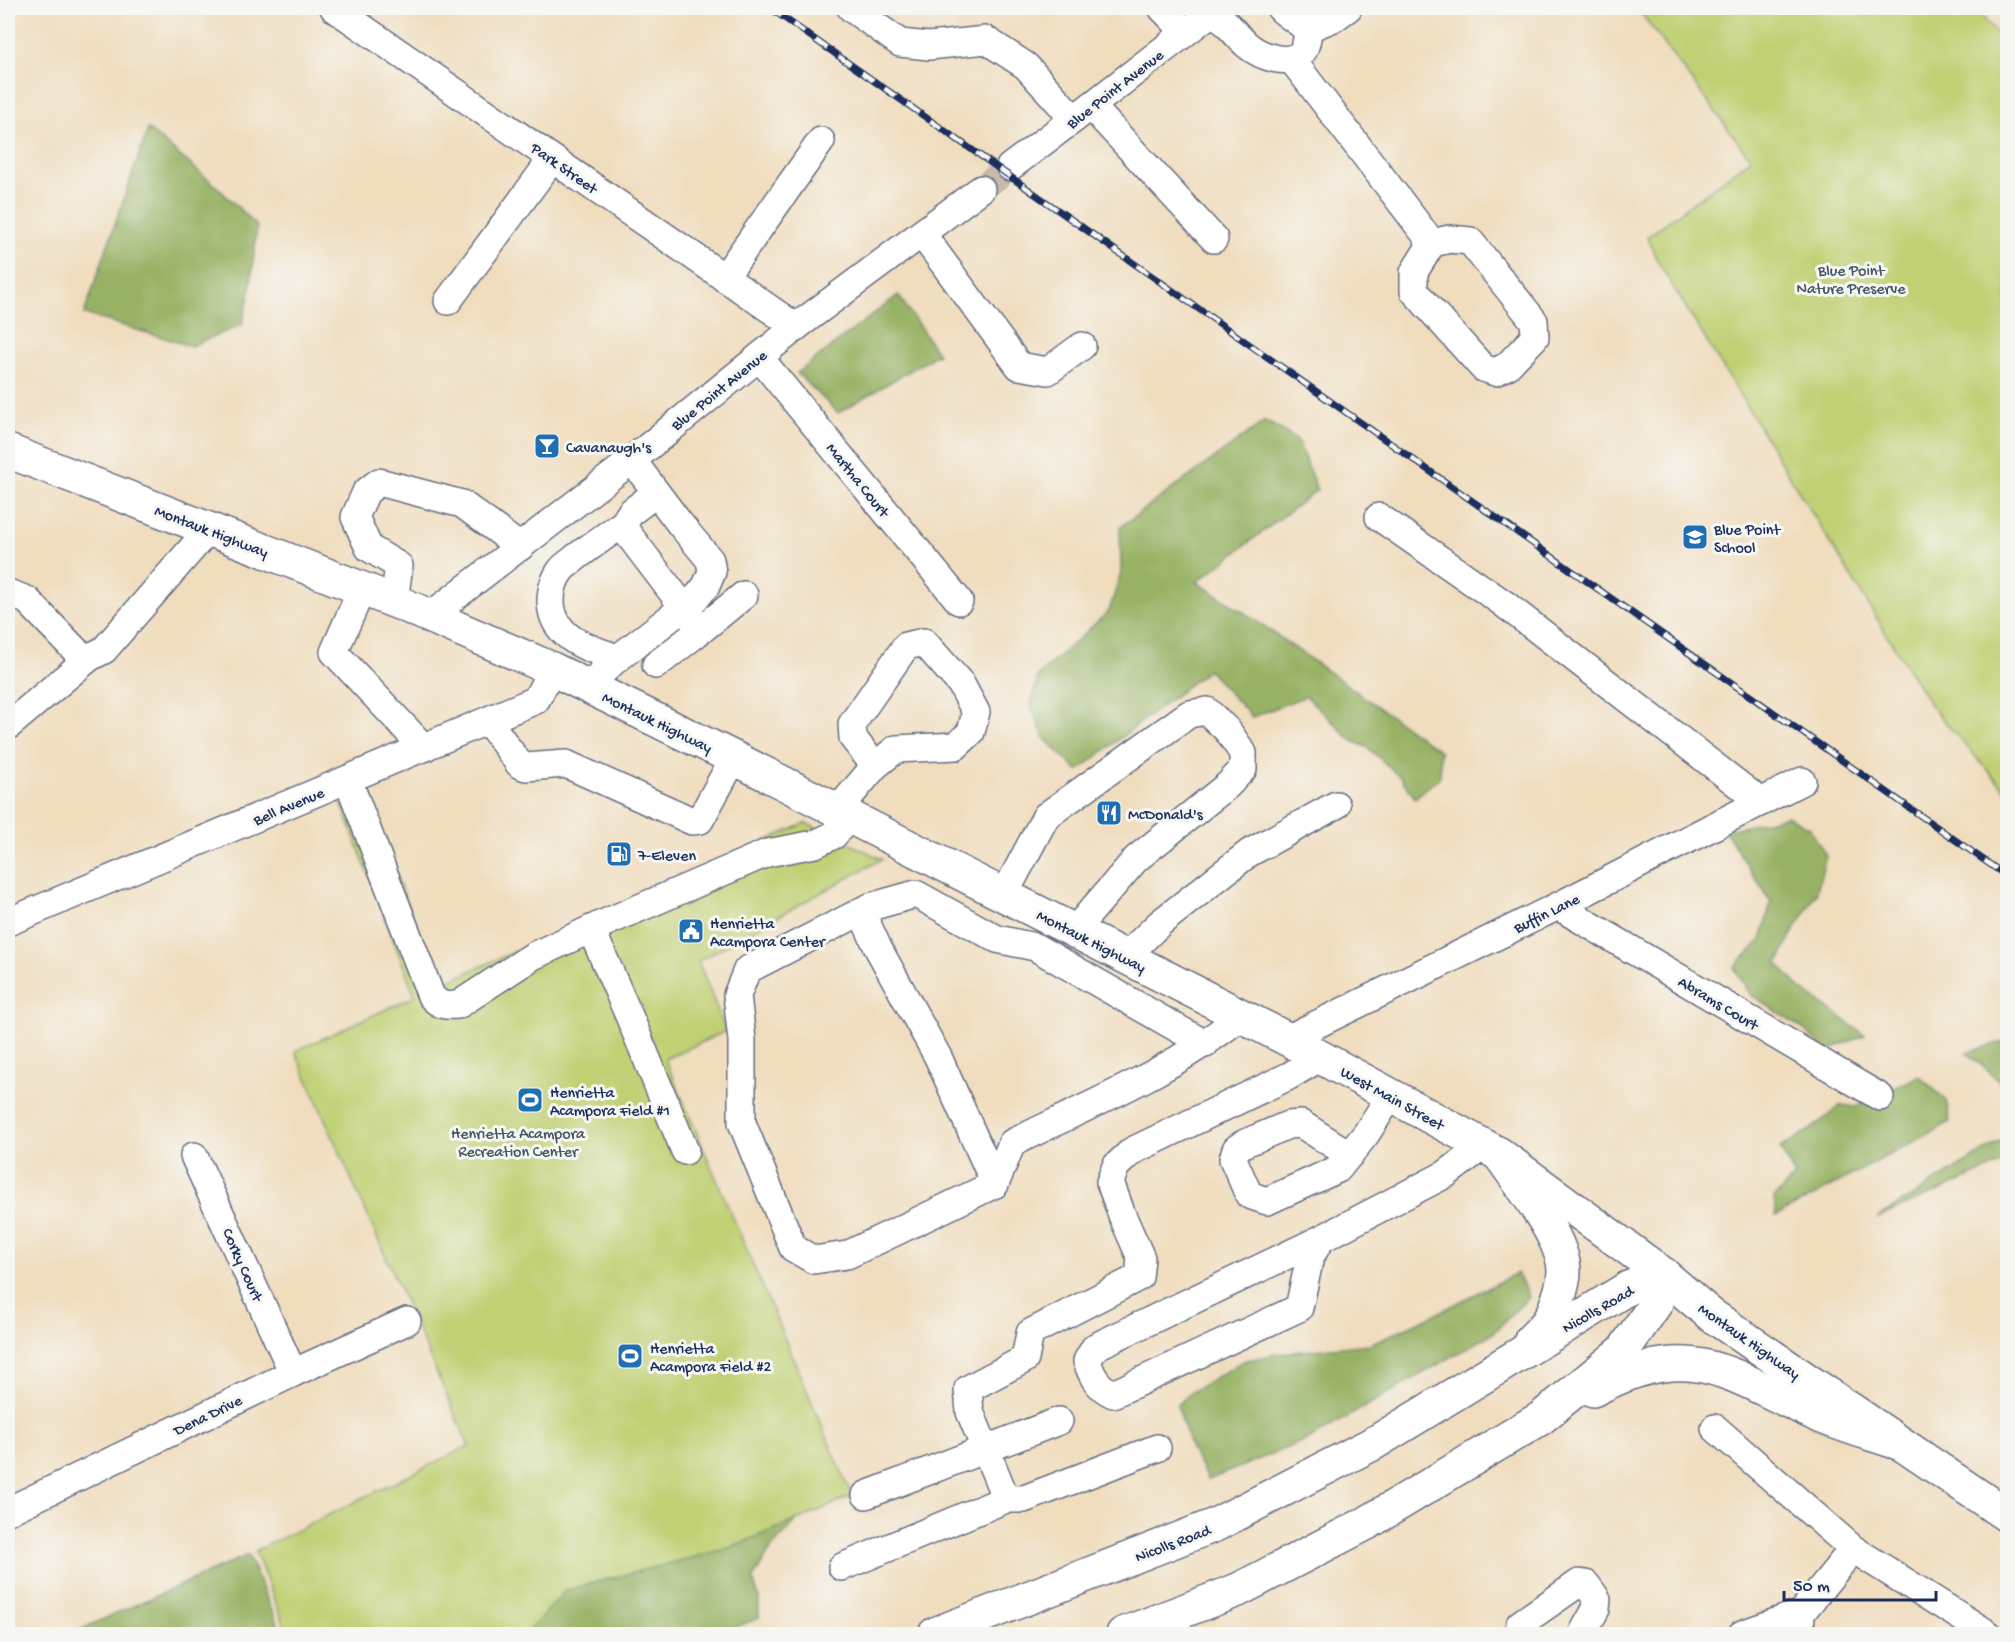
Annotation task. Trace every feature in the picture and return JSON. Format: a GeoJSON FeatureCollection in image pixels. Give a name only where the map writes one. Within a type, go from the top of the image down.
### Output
{"type":"FeatureCollection","features":[{"type":"Feature","properties":{"kind":"main road","name":"Montauk Highway"},"geometry":{"type":"LineString","coordinates":[[8,452],[394,601],[552,669],[1287,1039]]}},
{"type":"Feature","properties":{"kind":"main road","name":"West Main Street"},"geometry":{"type":"LineString","coordinates":[[1287,1039],[1491,1150]]}},
{"type":"Feature","properties":{"kind":"main road","name":"Montauk Highway"},"geometry":{"type":"LineString","coordinates":[[1491,1150],[1663,1274],[1711,1315],[2007,1516]]}},
{"type":"Feature","properties":{"kind":"main road"},"geometry":{"type":"LineString","coordinates":[[1491,1150],[1546,1223],[1559,1251],[1564,1270],[1561,1290],[1548,1323],[1515,1356]]}},
{"type":"Feature","properties":{"kind":"main road","name":"Nicolls Road"},"geometry":{"type":"LineString","coordinates":[[935,1635],[1215,1525],[1376,1442],[1628,1288],[1663,1274]]}},
{"type":"Feature","properties":{"kind":"main road","name":"Nicolls Road"},"geometry":{"type":"LineString","coordinates":[[1123,1635],[1238,1590],[1367,1522],[1541,1418],[1623,1351],[1656,1303],[1663,1274]]}},
{"type":"Feature","properties":{"kind":"main road"},"geometry":{"type":"LineString","coordinates":[[1541,1418],[1620,1376],[1651,1366],[1679,1363],[1712,1366],[1753,1382],[1816,1414],[1901,1444]]}},
{"type":"Feature","properties":{"kind":"street","name":"Park Street"},"geometry":{"type":"LineString","coordinates":[[334,8],[796,327]]}},
{"type":"Feature","properties":{"kind":"street"},"geometry":{"type":"LineString","coordinates":[[851,8],[900,43],[929,46],[986,40],[1026,66],[1083,113],[1214,239]]}},
{"type":"Feature","properties":{"kind":"street"},"geometry":{"type":"LineString","coordinates":[[1162,8],[1185,32]]}},
{"type":"Feature","properties":{"kind":"street"},"geometry":{"type":"LineString","coordinates":[[1215,9],[1248,45],[1260,53],[1283,60],[1293,60],[1304,50],[1308,33],[1304,25],[1280,8]]}},
{"type":"Feature","properties":{"kind":"street"},"geometry":{"type":"LineString","coordinates":[[1306,30],[1334,18],[1348,8]]}},
{"type":"Feature","properties":{"kind":"street","name":"Blue Point Avenue"},"geometry":{"type":"LineString","coordinates":[[1010,167],[1215,9]]}},
{"type":"Feature","properties":{"kind":"street"},"geometry":{"type":"LineString","coordinates":[[1293,60],[1432,243]]}},
{"type":"Feature","properties":{"kind":"street"},"geometry":{"type":"LineString","coordinates":[[724,278],[821,141]]}},
{"type":"Feature","properties":{"kind":"street"},"geometry":{"type":"LineString","coordinates":[[448,300],[552,159]]}},
{"type":"Feature","properties":{"kind":"street","name":"Blue Point Avenue"},"geometry":{"type":"LineString","coordinates":[[430,616],[632,460],[796,327],[981,189]]}},
{"type":"Feature","properties":{"kind":"street"},"geometry":{"type":"LineString","coordinates":[[922,234],[1019,366],[1048,372],[1082,346]]}},
{"type":"Feature","properties":{"kind":"street"},"geometry":{"type":"LineString","coordinates":[[1450,239],[1470,241],[1534,321],[1535,337],[1507,366],[1495,372],[1483,368],[1414,291],[1414,272],[1432,243],[1450,239]]}},
{"type":"Feature","properties":{"kind":"street","name":"Martha Court"},"geometry":{"type":"LineString","coordinates":[[759,357],[959,601]]}},
{"type":"Feature","properties":{"kind":"street"},"geometry":{"type":"LineString","coordinates":[[588,686],[618,658],[697,597],[706,586],[712,572],[710,560],[632,460]]}},
{"type":"Feature","properties":{"kind":"street"},"geometry":{"type":"LineString","coordinates":[[394,601],[399,566],[369,548],[355,517],[366,492],[379,482],[462,504],[520,547]]}},
{"type":"Feature","properties":{"kind":"street"},"geometry":{"type":"LineString","coordinates":[[618,658],[580,644],[564,634],[557,626],[551,610],[551,596],[561,569],[624,523],[631,512],[657,493]]}},
{"type":"Feature","properties":{"kind":"street"},"geometry":{"type":"LineString","coordinates":[[1379,517],[1503,603],[1761,802]]}},
{"type":"Feature","properties":{"kind":"street"},"geometry":{"type":"LineString","coordinates":[[624,523],[625,530],[700,630]]}},
{"type":"Feature","properties":{"kind":"street"},"geometry":{"type":"LineString","coordinates":[[8,726],[90,657],[104,650],[209,529]]}},
{"type":"Feature","properties":{"kind":"street"},"geometry":{"type":"LineString","coordinates":[[362,589],[334,652],[424,748]]}},
{"type":"Feature","properties":{"kind":"street"},"geometry":{"type":"LineString","coordinates":[[8,593],[27,600],[79,654],[90,657]]}},
{"type":"Feature","properties":{"kind":"street"},"geometry":{"type":"LineString","coordinates":[[656,666],[744,596]]}},
{"type":"Feature","properties":{"kind":"street"},"geometry":{"type":"LineString","coordinates":[[348,780],[431,996],[438,1004],[458,1005],[533,956],[591,929],[767,853],[815,844],[834,835],[843,814],[875,766],[896,749],[956,746],[971,732],[976,712],[961,684],[924,642],[906,646],[852,724],[853,738],[875,766]]}},
{"type":"Feature","properties":{"kind":"street","name":"Bell Avenue"},"geometry":{"type":"LineString","coordinates":[[8,922],[536,700],[552,669]]}},
{"type":"Feature","properties":{"kind":"street"},"geometry":{"type":"LineString","coordinates":[[1004,895],[1046,816],[1189,714],[1207,711],[1227,730],[1243,753],[1243,769],[1228,785],[1136,859],[1065,926],[1047,936],[1035,947]]}},
{"type":"Feature","properties":{"kind":"street"},"geometry":{"type":"LineString","coordinates":[[488,722],[520,765],[526,767],[566,764],[692,821],[700,820],[734,759]]}},
{"type":"Feature","properties":{"kind":"street","name":"Buffin Lane"},"geometry":{"type":"LineString","coordinates":[[1287,1039],[1558,906],[1803,781]]}},
{"type":"Feature","properties":{"kind":"street"},"geometry":{"type":"LineString","coordinates":[[1125,957],[1160,923],[1249,852],[1336,805]]}},
{"type":"Feature","properties":{"kind":"street"},"geometry":{"type":"LineString","coordinates":[[1205,1044],[1035,947],[997,939],[916,894],[861,911],[747,970],[737,995],[742,1040],[742,1123],[793,1248],[814,1260],[847,1255],[995,1184],[1012,1143],[1164,1068],[1205,1044],[1241,1016]]}},
{"type":"Feature","properties":{"kind":"street","name":"Abrams Court"},"geometry":{"type":"LineString","coordinates":[[1558,906],[1880,1098]]}},
{"type":"Feature","properties":{"kind":"street"},"geometry":{"type":"LineString","coordinates":[[861,911],[879,950],[938,1057],[995,1184]]}},
{"type":"Feature","properties":{"kind":"street"},"geometry":{"type":"LineString","coordinates":[[591,929],[685,1151]]}},
{"type":"Feature","properties":{"kind":"street"},"geometry":{"type":"LineString","coordinates":[[1005,1499],[970,1412],[968,1389],[1025,1359],[1030,1333],[1139,1277],[1141,1258],[1110,1182],[1116,1166],[1132,1151],[1289,1076],[1321,1057]]}},
{"type":"Feature","properties":{"kind":"street"},"geometry":{"type":"LineString","coordinates":[[1350,1155],[1391,1095]]}},
{"type":"Feature","properties":{"kind":"street"},"geometry":{"type":"LineString","coordinates":[[1322,1239],[1310,1257],[1299,1308],[1113,1394],[1101,1389],[1091,1374],[1087,1360],[1095,1347],[1322,1239],[1491,1150]]}},
{"type":"Feature","properties":{"kind":"street","name":"Corky Court"},"geometry":{"type":"LineString","coordinates":[[194,1156],[293,1373]]}},
{"type":"Feature","properties":{"kind":"street","name":"Dena Drive"},"geometry":{"type":"LineString","coordinates":[[8,1511],[293,1373],[407,1321]]}},
{"type":"Feature","properties":{"kind":"street"},"geometry":{"type":"LineString","coordinates":[[866,1495],[1059,1421]]}},
{"type":"Feature","properties":{"kind":"street"},"geometry":{"type":"LineString","coordinates":[[1715,1428],[1853,1549],[1988,1635]]}},
{"type":"Feature","properties":{"kind":"street"},"geometry":{"type":"LineString","coordinates":[[842,1567],[1005,1499],[1024,1499],[1157,1448]]}},
{"type":"Feature","properties":{"kind":"street"},"geometry":{"type":"LineString","coordinates":[[1742,1635],[1800,1624],[1853,1549]]}},
{"type":"Feature","properties":{"kind":"street"},"geometry":{"type":"LineString","coordinates":[[1519,1635],[1520,1624],[1579,1583],[1586,1584],[1597,1599],[1596,1609],[1582,1635]]}},
{"type":"Feature","properties":{"kind":"green space","name":"Blue Point Nature Preserve"},"geometry":{"type":"Polygon","coordinates":[[[1637,8],[1930,8],[1938,18],[1954,8],[1975,8],[2007,46],[2007,792],[1930,705],[1658,262],[1647,237],[1751,159],[1637,8]]]}},
{"type":"Feature","properties":{"kind":"green space"},"geometry":{"type":"Polygon","coordinates":[[[148,129],[216,186],[257,226],[250,291],[242,325],[191,346],[84,314],[148,129]]]}},
{"type":"Feature","properties":{"kind":"green space"},"geometry":{"type":"Polygon","coordinates":[[[898,295],[938,354],[838,413],[797,373],[898,295]]]}},
{"type":"Feature","properties":{"kind":"green space"},"geometry":{"type":"Polygon","coordinates":[[[1265,421],[1297,439],[1317,490],[1197,582],[1248,615],[1440,751],[1440,777],[1415,798],[1400,777],[1367,747],[1352,741],[1306,696],[1252,717],[1208,670],[1078,771],[1044,738],[1031,706],[1038,676],[1109,611],[1121,573],[1120,527],[1265,421]]]}},
{"type":"Feature","properties":{"kind":"green space","name":"Henrietta Acampora Recreation Center"},"geometry":{"type":"Polygon","coordinates":[[[360,782],[439,985],[806,823],[882,859],[698,961],[726,1031],[665,1059],[852,1496],[538,1634],[288,1634],[255,1551],[469,1446],[295,1051],[415,996],[337,792],[360,782]]]}},
{"type":"Feature","properties":{"kind":"green space"},"geometry":{"type":"Polygon","coordinates":[[[1787,816],[1810,828],[1826,856],[1816,894],[1788,941],[1778,964],[1800,988],[1865,1035],[1826,1051],[1806,1031],[1750,994],[1734,967],[1761,940],[1771,902],[1725,831],[1787,816]]]}},
{"type":"Feature","properties":{"kind":"green space"},"geometry":{"type":"Polygon","coordinates":[[[2008,1041],[2007,1087],[1966,1052],[2008,1041]]]}},
{"type":"Feature","properties":{"kind":"green space"},"geometry":{"type":"Polygon","coordinates":[[[1919,1076],[1946,1100],[1950,1122],[1776,1216],[1774,1198],[1795,1176],[1780,1148],[1810,1130],[1841,1105],[1855,1107],[1919,1076]]]}},
{"type":"Feature","properties":{"kind":"green space"},"geometry":{"type":"Polygon","coordinates":[[[2007,1137],[2007,1161],[1877,1218],[2007,1137]]]}},
{"type":"Feature","properties":{"kind":"green space"},"geometry":{"type":"Polygon","coordinates":[[[1517,1273],[1529,1297],[1493,1333],[1311,1438],[1208,1480],[1191,1449],[1177,1405],[1193,1391],[1243,1361],[1275,1354],[1370,1344],[1517,1273]]]}},
{"type":"Feature","properties":{"kind":"green space"},"geometry":{"type":"Polygon","coordinates":[[[797,1520],[770,1550],[753,1579],[759,1598],[759,1618],[718,1634],[526,1634],[566,1590],[729,1548],[797,1520]]]}},
{"type":"Feature","properties":{"kind":"green space"},"geometry":{"type":"Polygon","coordinates":[[[248,1555],[282,1634],[70,1634],[248,1555]]]}},
{"type":"Feature","properties":{"kind":"tunnel"},"geometry":{"type":"LineString","coordinates":[[981,189],[1010,167]]}},
{"type":"Feature","properties":{"kind":"railway"},"geometry":{"type":"LineString","coordinates":[[770,8],[2008,877]]}},
{"type":"Feature","properties":{"kind":"place","name":"Cavanaugh's"},"geometry":{"type":"Point","coordinates":[547,446]}},
{"type":"Feature","properties":{"kind":"place","name":"Blue Point School"},"geometry":{"type":"Point","coordinates":[1695,537]}},
{"type":"Feature","properties":{"kind":"place","name":"McDonald's"},"geometry":{"type":"Point","coordinates":[1109,813]}},
{"type":"Feature","properties":{"kind":"place","name":"7-Eleven"},"geometry":{"type":"Point","coordinates":[619,854]}},
{"type":"Feature","properties":{"kind":"place","name":"Henrietta Acampora Center"},"geometry":{"type":"Point","coordinates":[691,931]}},
{"type":"Feature","properties":{"kind":"place","name":"Henrietta Acampora Field #1"},"geometry":{"type":"Point","coordinates":[530,1100]}},
{"type":"Feature","properties":{"kind":"place","name":"Henrietta Acampora Field #2"},"geometry":{"type":"Point","coordinates":[630,1356]}}]}
